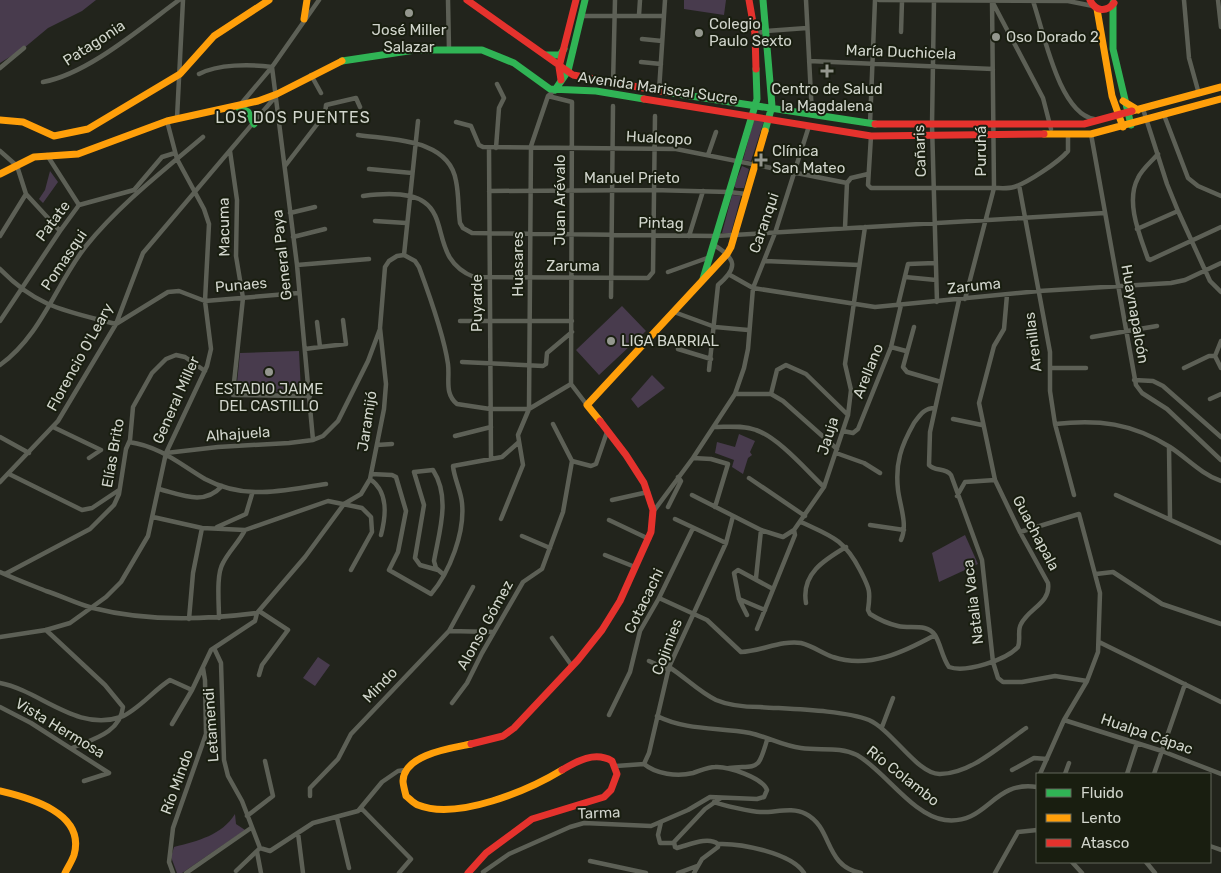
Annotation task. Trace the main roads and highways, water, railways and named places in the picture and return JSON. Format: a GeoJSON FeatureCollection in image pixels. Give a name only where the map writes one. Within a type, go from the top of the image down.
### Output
{"type":"FeatureCollection","features":[{"type":"Feature","properties":{"kind":"main road"},"geometry":{"type":"LineString","coordinates":[[0,120],[23,122],[54,136],[76,132],[97,125],[180,74],[214,36],[269,0]]}},
{"type":"Feature","properties":{"kind":"main road"},"geometry":{"type":"LineString","coordinates":[[304,18],[308,0]]}},
{"type":"Feature","properties":{"kind":"main road","name":"Avenida Mariscal Sucre"},"geometry":{"type":"LineString","coordinates":[[467,0],[541,54],[580,77],[771,110],[870,124],[1051,126],[1089,120],[1099,121],[1221,87]]}},
{"type":"Feature","properties":{"kind":"main road"},"geometry":{"type":"LineString","coordinates":[[561,80],[559,66],[576,0]]}},
{"type":"Feature","properties":{"kind":"main road"},"geometry":{"type":"LineString","coordinates":[[555,90],[568,71],[585,0]]}},
{"type":"Feature","properties":{"kind":"main road"},"geometry":{"type":"LineString","coordinates":[[702,282],[757,98],[755,34],[749,0]]}},
{"type":"Feature","properties":{"kind":"main road"},"geometry":{"type":"LineString","coordinates":[[468,873],[486,853],[532,819],[606,795],[617,782],[616,766],[610,760],[602,757],[586,758],[530,789],[505,798],[436,810],[422,808],[408,799],[402,786],[405,770],[411,762],[426,755],[503,736],[528,715],[572,666],[609,619],[649,539],[654,512],[648,492],[636,470],[587,405],[727,254],[735,235],[753,166],[771,110],[762,0]]}},
{"type":"Feature","properties":{"kind":"main road"},"geometry":{"type":"LineString","coordinates":[[1093,5],[1105,10],[1114,2]]}},
{"type":"Feature","properties":{"kind":"main road"},"geometry":{"type":"LineString","coordinates":[[1114,2],[1111,24],[1123,102],[1131,125]]}},
{"type":"Feature","properties":{"kind":"main road"},"geometry":{"type":"LineString","coordinates":[[1093,5],[1112,96],[1123,127]]}},
{"type":"Feature","properties":{"kind":"main road"},"geometry":{"type":"LineString","coordinates":[[541,54],[560,55],[564,49]]}},
{"type":"Feature","properties":{"kind":"main road","name":"Avenida Mariscal Sucre"},"geometry":{"type":"LineString","coordinates":[[0,174],[34,157],[47,154],[78,154],[167,120],[238,107],[277,94],[311,75],[347,59],[415,50],[482,50],[493,53],[514,63],[546,88],[555,90],[596,91],[871,136],[1068,136],[1091,134],[1131,125],[1221,99]]}},
{"type":"Feature","properties":{"kind":"main road"},"geometry":{"type":"LineString","coordinates":[[1123,102],[1140,109]]}},
{"type":"Feature","properties":{"kind":"main road"},"geometry":{"type":"LineString","coordinates":[[238,107],[248,112],[254,124]]}},
{"type":"Feature","properties":{"kind":"main road"},"geometry":{"type":"LineString","coordinates":[[0,791],[24,797],[51,808],[68,820],[75,839],[74,855],[65,873]]}},
{"type":"Feature","properties":{"kind":"place","name":"José Miller Salazar"},"geometry":{"type":"Point","coordinates":[409,13]}},
{"type":"Feature","properties":{"kind":"place","name":"Colegio Paulo Sexto"},"geometry":{"type":"Point","coordinates":[699,33]}},
{"type":"Feature","properties":{"kind":"place","name":"Oso Dorado 2"},"geometry":{"type":"Point","coordinates":[996,37]}},
{"type":"Feature","properties":{"kind":"place","name":"Centro de Salud la Magdalena"},"geometry":{"type":"Point","coordinates":[827,71]}},
{"type":"Feature","properties":{"kind":"place","name":"Clínica San Mateo"},"geometry":{"type":"Point","coordinates":[761,160]}},
{"type":"Feature","properties":{"kind":"place","name":"LIGA BARRIAL"},"geometry":{"type":"Point","coordinates":[611,341]}},
{"type":"Feature","properties":{"kind":"place","name":"ESTADIO JAIME DEL CASTILLO"},"geometry":{"type":"Point","coordinates":[269,372]}},
{"type":"Feature","properties":{"kind":"district","name":"LOS DOS PUENTES"},"geometry":{"type":"Point","coordinates":[293,117]}}]}
